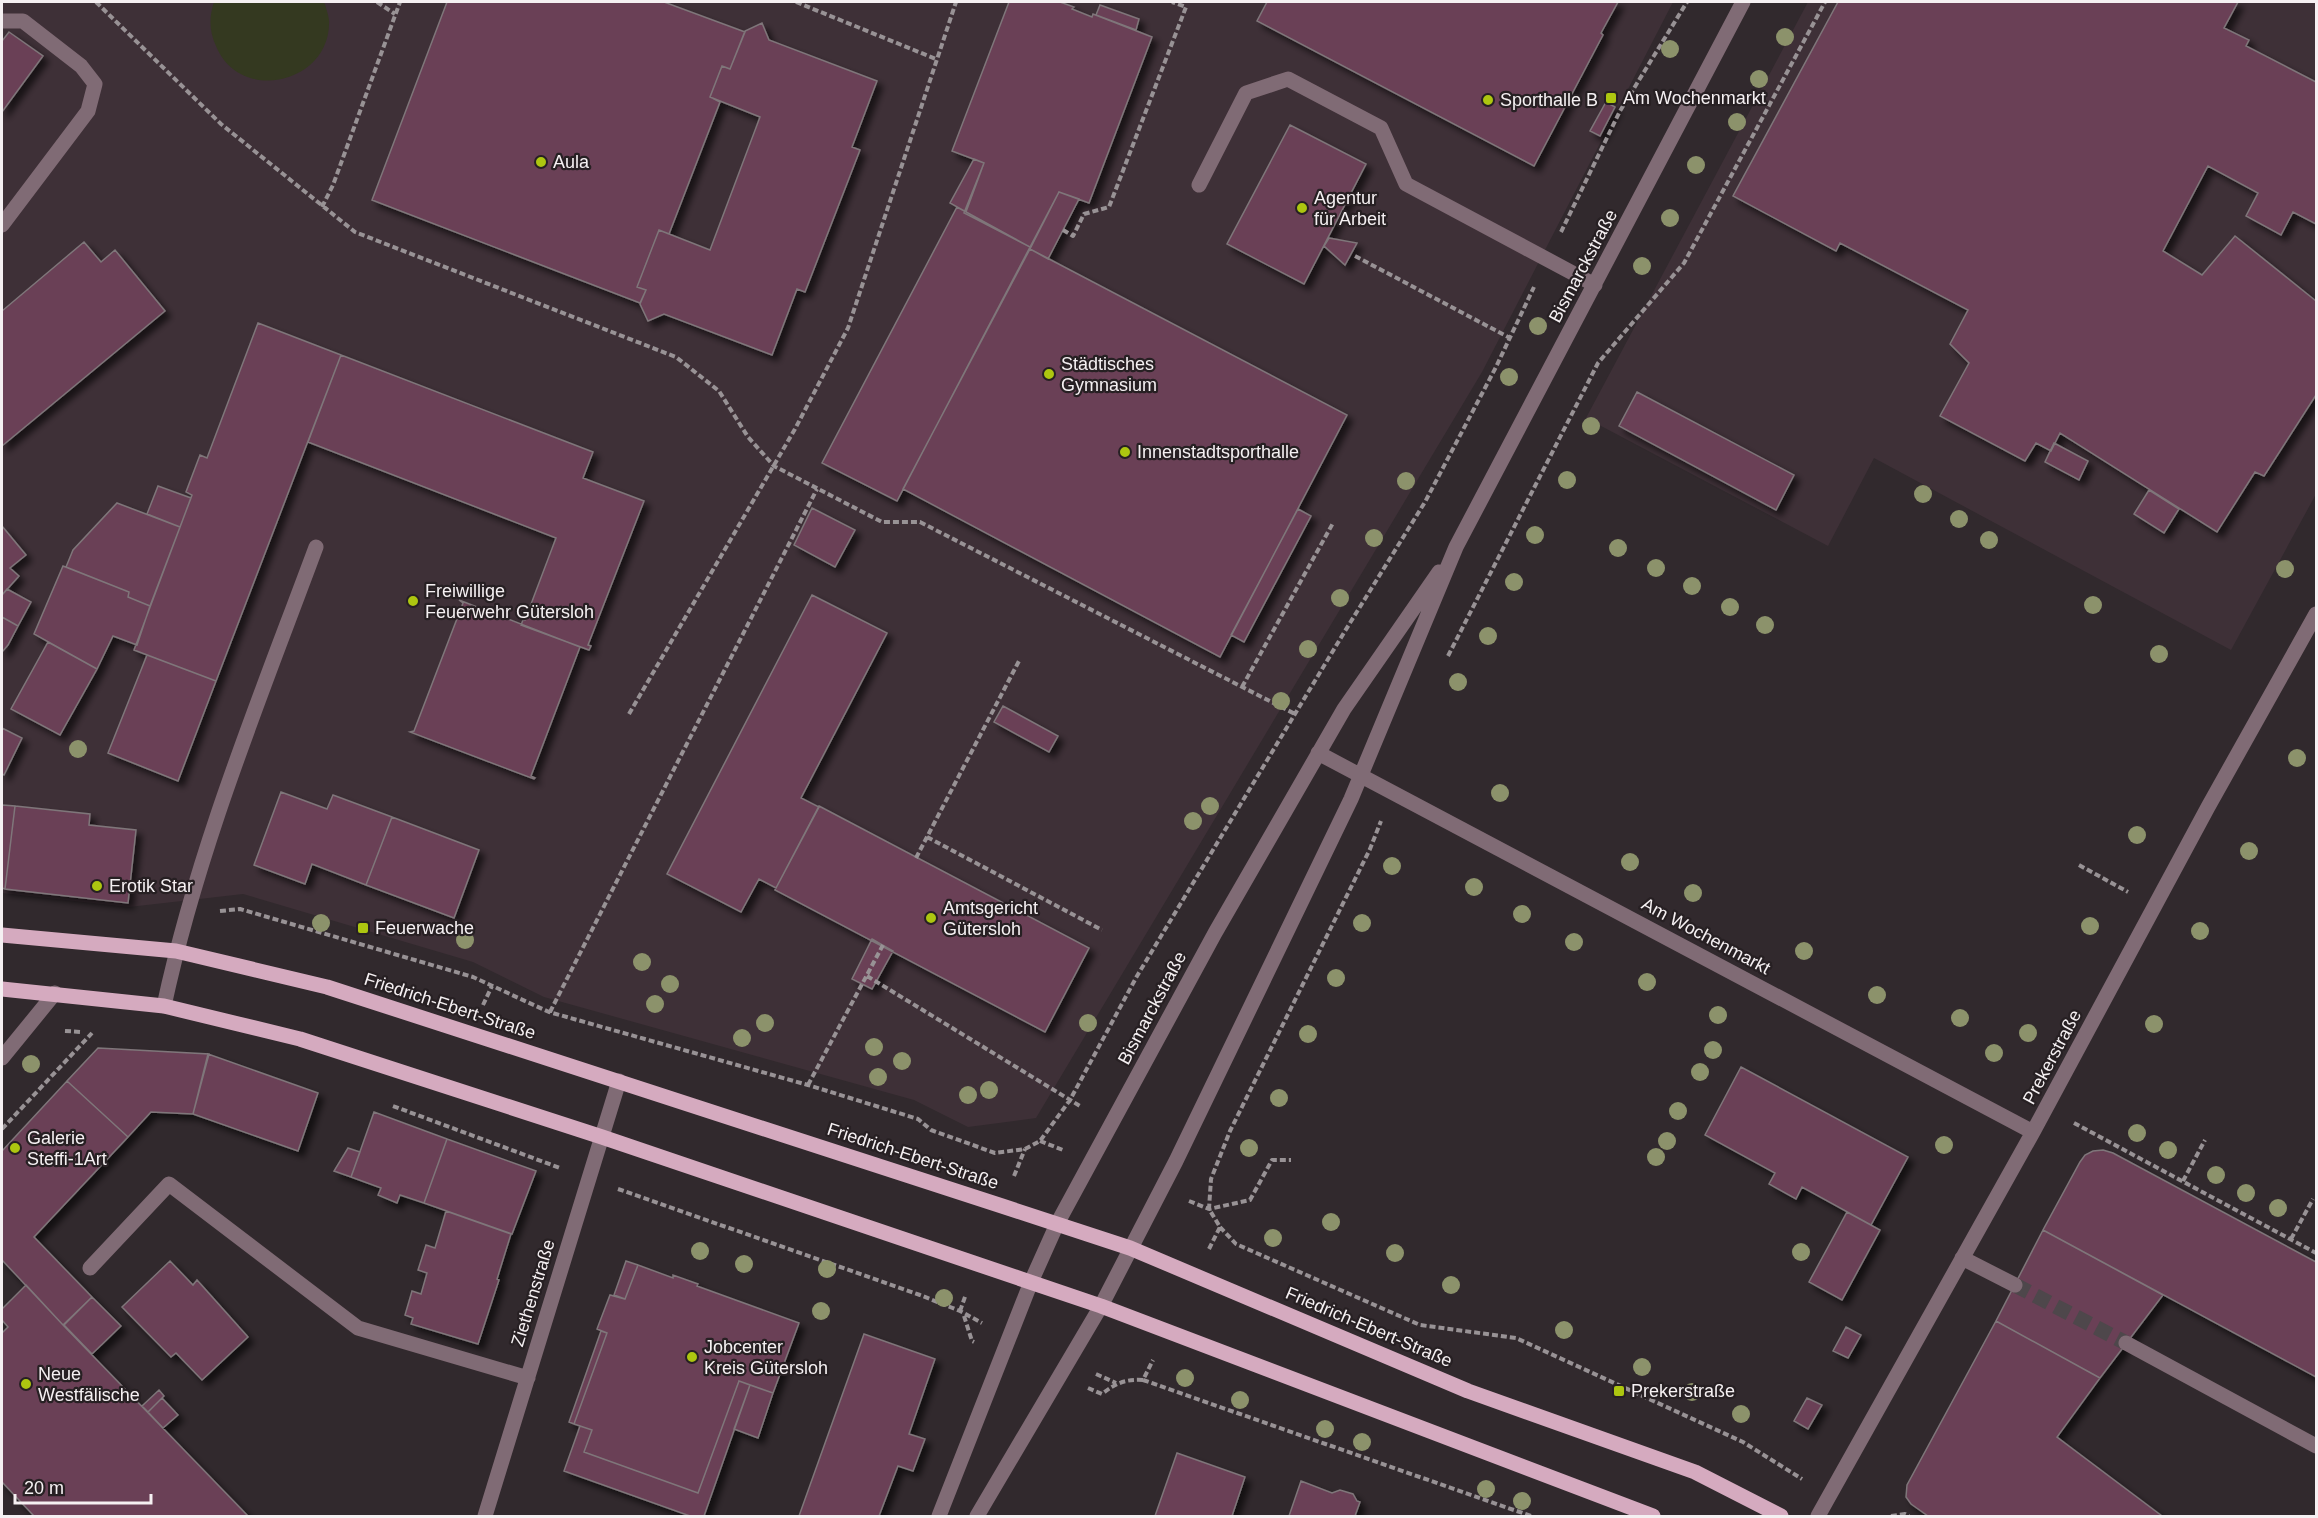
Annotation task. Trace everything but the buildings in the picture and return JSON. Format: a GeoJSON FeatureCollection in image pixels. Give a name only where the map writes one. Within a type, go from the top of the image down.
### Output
{"type":"FeatureCollection","features":[{"type":"Feature","properties":{"kind":"main road","name":"Friedrich-Ebert-Straße"},"geometry":{"type":"LineString","coordinates":[[2,935],[176,951],[327,987],[1058,1224],[1131,1248],[1468,1391],[1695,1472],[1781,1516]]}},
{"type":"Feature","properties":{"kind":"main road"},"geometry":{"type":"LineString","coordinates":[[2,989],[164,1006],[300,1039],[602,1137],[1101,1306],[1653,1516]]}},
{"type":"Feature","properties":{"kind":"street","name":"Bismarckstraße"},"geometry":{"type":"LineString","coordinates":[[977,1516],[1101,1306],[1176,1161],[1346,810],[1456,547],[1743,2]]}},
{"type":"Feature","properties":{"kind":"street"},"geometry":{"type":"LineString","coordinates":[[2,21],[23,21],[81,66],[95,84],[88,111],[2,225]]}},
{"type":"Feature","properties":{"kind":"street"},"geometry":{"type":"LineString","coordinates":[[1199,185],[1246,93],[1288,79],[1381,128],[1406,184],[1595,285]]}},
{"type":"Feature","properties":{"kind":"street"},"geometry":{"type":"LineString","coordinates":[[164,1006],[176,951],[212,830],[316,547]]}},
{"type":"Feature","properties":{"kind":"street","name":"Bismarckstraße"},"geometry":{"type":"LineString","coordinates":[[939,1516],[1031,1282],[1058,1224],[1215,933],[1318,753],[1344,709],[1456,547]]}},
{"type":"Feature","properties":{"kind":"street","name":"Prekerstraße"},"geometry":{"type":"LineString","coordinates":[[1818,1516],[2017,1161],[2316,614]]}},
{"type":"Feature","properties":{"kind":"street","name":"Am Wochenmarkt"},"geometry":{"type":"LineString","coordinates":[[1318,753],[2033,1132]]}},
{"type":"Feature","properties":{"kind":"street"},"geometry":{"type":"LineString","coordinates":[[2,1058],[55,993]]}},
{"type":"Feature","properties":{"kind":"street","name":"Ziethenstraße"},"geometry":{"type":"LineString","coordinates":[[485,1516],[619,1081]]}},
{"type":"Feature","properties":{"kind":"street"},"geometry":{"type":"LineString","coordinates":[[90,1268],[170,1184],[358,1328],[528,1378]]}},
{"type":"Feature","properties":{"kind":"street"},"geometry":{"type":"LineString","coordinates":[[1962,1258],[2015,1286]]}},
{"type":"Feature","properties":{"kind":"street"},"geometry":{"type":"LineString","coordinates":[[2126,1343],[2316,1446]]}},
{"type":"Feature","properties":{"kind":"path"},"geometry":{"type":"LineString","coordinates":[[96,2],[221,124],[355,232],[676,357],[718,391],[748,437],[774,466],[882,522],[920,522],[1295,714]]}},
{"type":"Feature","properties":{"kind":"path"},"geometry":{"type":"LineString","coordinates":[[377,2],[395,14]]}},
{"type":"Feature","properties":{"kind":"path"},"geometry":{"type":"LineString","coordinates":[[322,207],[333,185],[400,2]]}},
{"type":"Feature","properties":{"kind":"path"},"geometry":{"type":"LineString","coordinates":[[796,2],[936,59]]}},
{"type":"Feature","properties":{"kind":"path"},"geometry":{"type":"LineString","coordinates":[[629,714],[774,466],[848,328],[956,2]]}},
{"type":"Feature","properties":{"kind":"path"},"geometry":{"type":"LineString","coordinates":[[1063,230],[1073,236],[1084,214],[1109,207],[1186,7],[1172,2]]}},
{"type":"Feature","properties":{"kind":"path"},"geometry":{"type":"LineString","coordinates":[[187,914],[240,909],[473,977],[523,998],[549,1012],[808,1085],[918,1119],[931,1130],[995,1153],[1025,1149],[1040,1141],[1070,1100],[1137,976],[1425,502],[1510,338],[1620,111],[1688,2]]}},
{"type":"Feature","properties":{"kind":"path"},"geometry":{"type":"LineString","coordinates":[[1444,665],[1598,363],[1684,263],[1824,2]]}},
{"type":"Feature","properties":{"kind":"path"},"geometry":{"type":"LineString","coordinates":[[1355,255],[1510,338]]}},
{"type":"Feature","properties":{"kind":"path"},"geometry":{"type":"LineString","coordinates":[[549,1012],[817,489]]}},
{"type":"Feature","properties":{"kind":"path"},"geometry":{"type":"LineString","coordinates":[[1242,687],[1333,523]]}},
{"type":"Feature","properties":{"kind":"path"},"geometry":{"type":"LineString","coordinates":[[916,858],[1020,659]]}},
{"type":"Feature","properties":{"kind":"path"},"geometry":{"type":"LineString","coordinates":[[1392,791],[1370,849],[1230,1131],[1211,1179],[1209,1209],[1220,1227],[1236,1244],[1420,1325],[1515,1338],[1743,1442],[1803,1480]]}},
{"type":"Feature","properties":{"kind":"path"},"geometry":{"type":"LineString","coordinates":[[927,837],[1102,930]]}},
{"type":"Feature","properties":{"kind":"path"},"geometry":{"type":"LineString","coordinates":[[2079,866],[2155,906]]}},
{"type":"Feature","properties":{"kind":"path"},"geometry":{"type":"LineString","coordinates":[[808,1085],[883,945]]}},
{"type":"Feature","properties":{"kind":"path"},"geometry":{"type":"LineString","coordinates":[[867,976],[1080,1106]]}},
{"type":"Feature","properties":{"kind":"path"},"geometry":{"type":"LineString","coordinates":[[480,1013],[492,986]]}},
{"type":"Feature","properties":{"kind":"path"},"geometry":{"type":"LineString","coordinates":[[27,1029],[104,1034]]}},
{"type":"Feature","properties":{"kind":"path"},"geometry":{"type":"LineString","coordinates":[[2,1129],[92,1033]]}},
{"type":"Feature","properties":{"kind":"path"},"geometry":{"type":"LineString","coordinates":[[385,1103],[558,1167]]}},
{"type":"Feature","properties":{"kind":"path"},"geometry":{"type":"LineString","coordinates":[[2046,1108],[2316,1253]]}},
{"type":"Feature","properties":{"kind":"path"},"geometry":{"type":"LineString","coordinates":[[2183,1181],[2205,1140]]}},
{"type":"Feature","properties":{"kind":"path"},"geometry":{"type":"LineString","coordinates":[[1040,1141],[1053,1146]]}},
{"type":"Feature","properties":{"kind":"path"},"geometry":{"type":"LineString","coordinates":[[1194,1203],[1209,1209],[1250,1200],[1272,1160],[1291,1160]]}},
{"type":"Feature","properties":{"kind":"path"},"geometry":{"type":"LineString","coordinates":[[620,1190],[960,1311],[964,1316],[972,1341]]}},
{"type":"Feature","properties":{"kind":"path"},"geometry":{"type":"LineString","coordinates":[[2291,1239],[2313,1199]]}},
{"type":"Feature","properties":{"kind":"path"},"geometry":{"type":"LineString","coordinates":[[1212,1243],[1220,1227]]}},
{"type":"Feature","properties":{"kind":"path"},"geometry":{"type":"LineString","coordinates":[[964,1316],[983,1324]]}},
{"type":"Feature","properties":{"kind":"path"},"geometry":{"type":"LineString","coordinates":[[1143,1380],[1151,1364]]}},
{"type":"Feature","properties":{"kind":"path"},"geometry":{"type":"LineString","coordinates":[[1097,1374],[1116,1383]]}},
{"type":"Feature","properties":{"kind":"path"},"geometry":{"type":"LineString","coordinates":[[1084,1386],[1102,1394],[1116,1383],[1126,1379],[1143,1380],[1531,1516]]}},
{"type":"Feature","properties":{"kind":"path"},"geometry":{"type":"LineString","coordinates":[[1892,1516],[1905,1514],[1909,1516]]}},
{"type":"Feature","properties":{"kind":"shaded area"},"geometry":{"type":"Polygon","coordinates":[[[2,2],[1673,2],[1482,372],[1036,1118],[968,1127],[914,1100],[544,997],[473,962],[243,894],[129,907],[2,893],[2,2]]]}},
{"type":"Feature","properties":{"kind":"shaded area"},"geometry":{"type":"Polygon","coordinates":[[[1808,2],[2316,2],[2316,494],[2231,650],[1874,458],[1828,546],[1586,418],[1808,2]]]}},
{"type":"Feature","properties":{"kind":"green space"},"geometry":{"type":"Polygon","coordinates":[[[214,2],[324,2],[329,20],[326,42],[316,59],[301,71],[283,79],[263,80],[244,76],[228,64],[216,46],[210,24],[214,2]]]}},
{"type":"Feature","properties":{"kind":"tunnel"},"geometry":{"type":"LineString","coordinates":[[2015,1285],[2126,1343]]}},
{"type":"Feature","properties":{"kind":"place","name":"Am Wochenmarkt"},"geometry":{"type":"Point","coordinates":[1611,98]}},
{"type":"Feature","properties":{"kind":"place","name":"Sporthalle B"},"geometry":{"type":"Point","coordinates":[1488,100]}},
{"type":"Feature","properties":{"kind":"place","name":"Aula"},"geometry":{"type":"Point","coordinates":[541,162]}},
{"type":"Feature","properties":{"kind":"place","name":"Agentur für Arbeit"},"geometry":{"type":"Point","coordinates":[1302,208]}},
{"type":"Feature","properties":{"kind":"place","name":"Städtisches Gymnasium"},"geometry":{"type":"Point","coordinates":[1049,374]}},
{"type":"Feature","properties":{"kind":"place","name":"Innenstadtsporthalle"},"geometry":{"type":"Point","coordinates":[1125,452]}},
{"type":"Feature","properties":{"kind":"place","name":"Freiwillige Feuerwehr Gütersloh"},"geometry":{"type":"Point","coordinates":[413,601]}},
{"type":"Feature","properties":{"kind":"place","name":"Erotik Star"},"geometry":{"type":"Point","coordinates":[97,886]}},
{"type":"Feature","properties":{"kind":"place","name":"Amtsgericht Gütersloh"},"geometry":{"type":"Point","coordinates":[931,918]}},
{"type":"Feature","properties":{"kind":"place","name":"Feuerwache"},"geometry":{"type":"Point","coordinates":[363,928]}},
{"type":"Feature","properties":{"kind":"place","name":"Galerie Steffi-1Art"},"geometry":{"type":"Point","coordinates":[15,1148]}},
{"type":"Feature","properties":{"kind":"place","name":"Jobcenter Kreis Gütersloh"},"geometry":{"type":"Point","coordinates":[692,1357]}},
{"type":"Feature","properties":{"kind":"place","name":"Neue Westfälische"},"geometry":{"type":"Point","coordinates":[26,1384]}},
{"type":"Feature","properties":{"kind":"place","name":"Prekerstraße"},"geometry":{"type":"Point","coordinates":[1619,1391]}}]}
